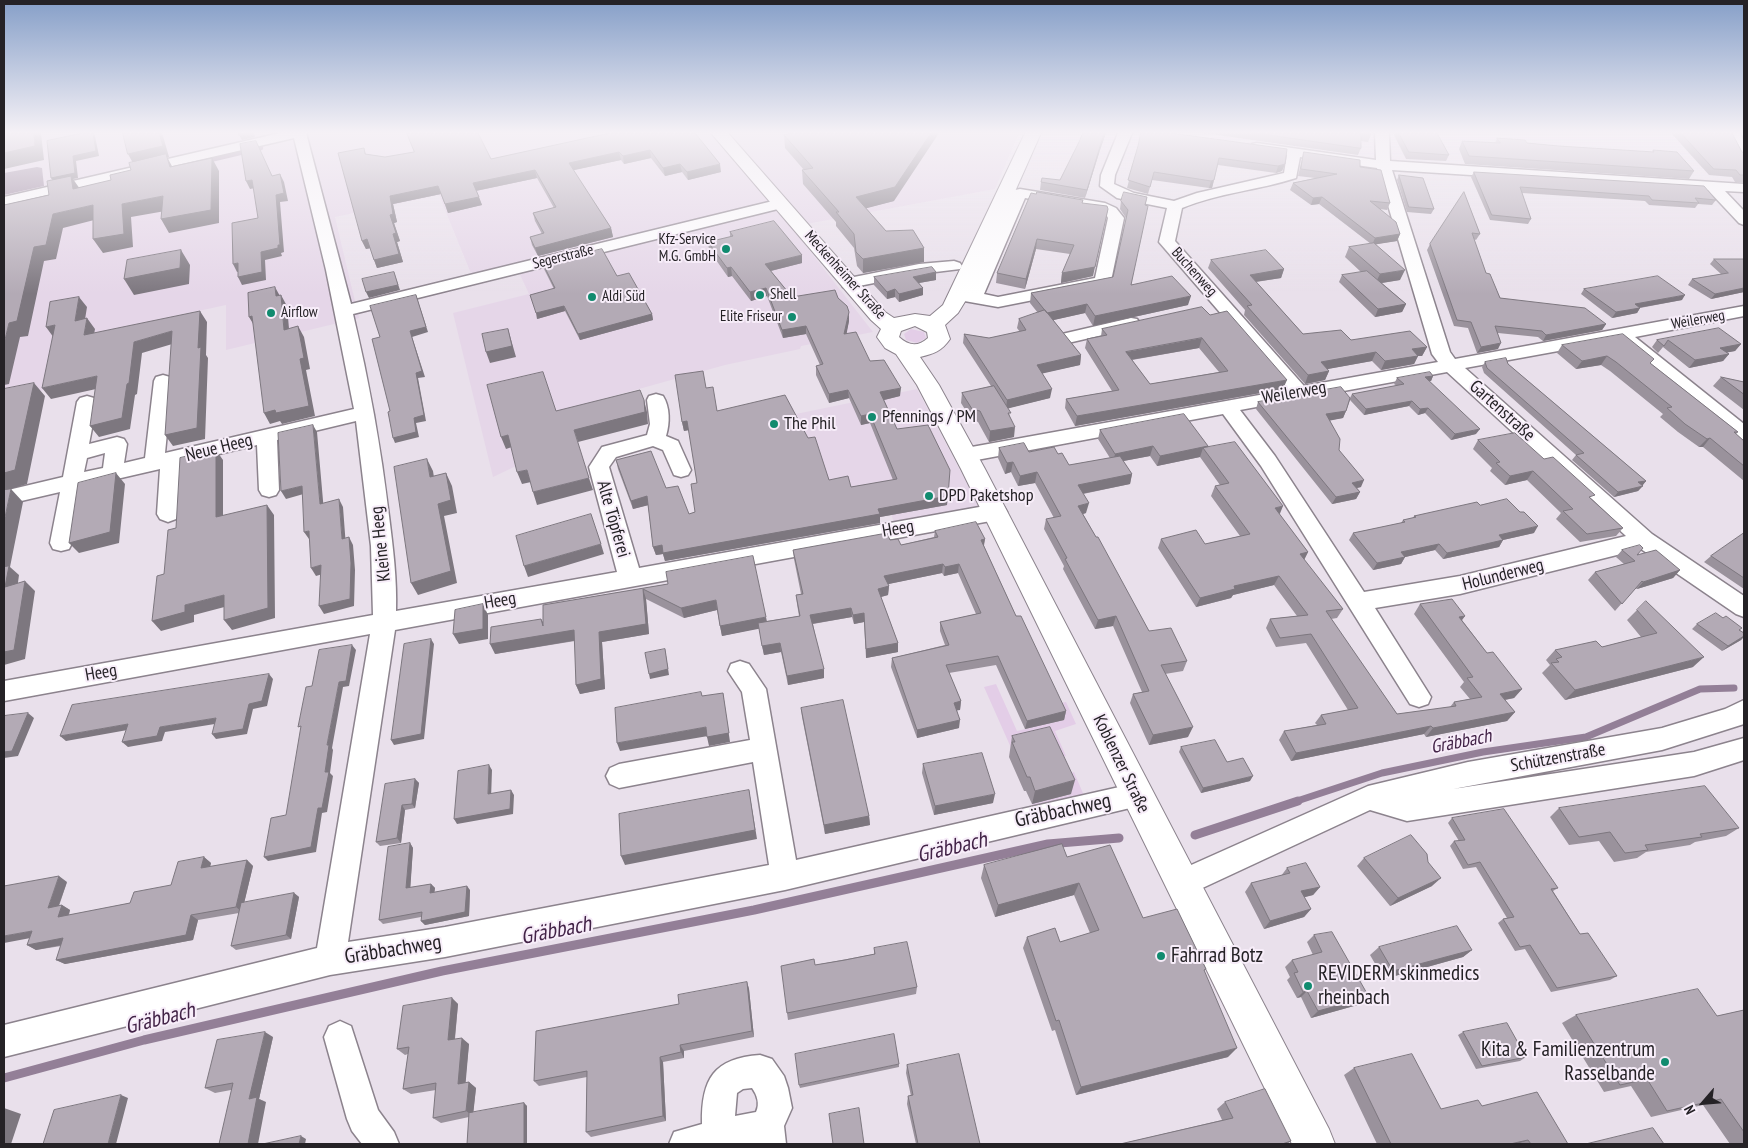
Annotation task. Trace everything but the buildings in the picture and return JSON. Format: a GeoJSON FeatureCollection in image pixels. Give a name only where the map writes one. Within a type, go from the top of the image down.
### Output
{"type":"FeatureCollection","features":[{"type":"Feature","properties":{"kind":"main road","name":"Meckenheimer Straße"},"geometry":{"type":"LineString","coordinates":[[767,187],[849,284],[878,316],[892,327]]}},
{"type":"Feature","properties":{"kind":"main road"},"geometry":{"type":"LineString","coordinates":[[932,325],[967,296],[1015,187]]}},
{"type":"Feature","properties":{"kind":"main road"},"geometry":{"type":"LineString","coordinates":[[906,321],[924,322],[932,325],[937,329],[939,339],[930,348],[918,351],[904,350],[891,342],[888,337],[892,327],[906,321]]}},
{"type":"Feature","properties":{"kind":"main road","name":"Koblenzer Straße"},"geometry":{"type":"LineString","coordinates":[[928,385],[927,357],[930,348]]}},
{"type":"Feature","properties":{"kind":"main road","name":"Koblenzer Straße"},"geometry":{"type":"LineString","coordinates":[[904,350],[928,385],[996,512],[1181,884],[1314,1144]]}},
{"type":"Feature","properties":{"kind":"street"},"geometry":{"type":"LineString","coordinates":[[4,202],[70,187]]}},
{"type":"Feature","properties":{"kind":"street","name":"Kleine Heeg"},"geometry":{"type":"LineString","coordinates":[[314,187],[359,376],[386,588],[384,622],[330,960]]}},
{"type":"Feature","properties":{"kind":"street"},"geometry":{"type":"LineString","coordinates":[[1108,187],[1122,194],[1161,201],[1175,206],[1188,199],[1254,187]]}},
{"type":"Feature","properties":{"kind":"street","name":"Gartenstraße"},"geometry":{"type":"LineString","coordinates":[[1390,187],[1441,354],[1644,540],[1744,608]]}},
{"type":"Feature","properties":{"kind":"street"},"geometry":{"type":"LineString","coordinates":[[1713,187],[1744,220]]}},
{"type":"Feature","properties":{"kind":"street"},"geometry":{"type":"LineString","coordinates":[[1721,187],[1744,188]]}},
{"type":"Feature","properties":{"kind":"street"},"geometry":{"type":"LineString","coordinates":[[967,296],[998,302],[1102,281],[1116,218],[1111,211],[1100,206],[1013,192]]}},
{"type":"Feature","properties":{"kind":"street","name":"Segerstraße"},"geometry":{"type":"LineString","coordinates":[[344,311],[782,204]]}},
{"type":"Feature","properties":{"kind":"street","name":"Buchenweg"},"geometry":{"type":"LineString","coordinates":[[1175,206],[1167,242],[1300,392]]}},
{"type":"Feature","properties":{"kind":"street"},"geometry":{"type":"LineString","coordinates":[[849,284],[919,269],[954,266]]}},
{"type":"Feature","properties":{"kind":"street","name":"Buchenweg"},"geometry":{"type":"LineString","coordinates":[[1205,308],[1223,304]]}},
{"type":"Feature","properties":{"kind":"street","name":"Weilerweg"},"geometry":{"type":"LineString","coordinates":[[966,455],[1744,311]]}},
{"type":"Feature","properties":{"kind":"street"},"geometry":{"type":"LineString","coordinates":[[1068,338],[1151,319]]}},
{"type":"Feature","properties":{"kind":"street"},"geometry":{"type":"LineString","coordinates":[[1622,333],[1684,387],[1744,434]]}},
{"type":"Feature","properties":{"kind":"street","name":"Neue Heeg"},"geometry":{"type":"LineString","coordinates":[[163,380],[162,462],[168,514]]}},
{"type":"Feature","properties":{"kind":"street"},"geometry":{"type":"LineString","coordinates":[[656,400],[660,424],[655,439],[671,446],[681,470]]}},
{"type":"Feature","properties":{"kind":"street"},"geometry":{"type":"LineString","coordinates":[[61,543],[88,402]]}},
{"type":"Feature","properties":{"kind":"street"},"geometry":{"type":"LineString","coordinates":[[1228,406],[1268,461],[1360,602],[1419,697]]}},
{"type":"Feature","properties":{"kind":"street","name":"Neue Heeg"},"geometry":{"type":"LineString","coordinates":[[4,498],[365,413]]}},
{"type":"Feature","properties":{"kind":"street","name":"Neue Heeg"},"geometry":{"type":"LineString","coordinates":[[267,436],[270,490]]}},
{"type":"Feature","properties":{"kind":"street","name":"Alte Töpferei"},"geometry":{"type":"LineString","coordinates":[[630,577],[599,467],[609,452],[655,439]]}},
{"type":"Feature","properties":{"kind":"street"},"geometry":{"type":"LineString","coordinates":[[78,453],[116,444],[112,474]]}},
{"type":"Feature","properties":{"kind":"street","name":"Heeg"},"geometry":{"type":"LineString","coordinates":[[4,691],[996,512]]}},
{"type":"Feature","properties":{"kind":"street","name":"Holunderweg"},"geometry":{"type":"LineString","coordinates":[[1360,602],[1460,586],[1644,540]]}},
{"type":"Feature","properties":{"kind":"street"},"geometry":{"type":"LineString","coordinates":[[740,671],[754,689],[785,876]]}},
{"type":"Feature","properties":{"kind":"street","name":"Schützenstraße"},"geometry":{"type":"LineString","coordinates":[[1181,884],[1368,798],[1468,774],[1662,739],[1732,718],[1744,711]]}},
{"type":"Feature","properties":{"kind":"street"},"geometry":{"type":"LineString","coordinates":[[619,776],[764,749]]}},
{"type":"Feature","properties":{"kind":"street","name":"Schützenstraße"},"geometry":{"type":"LineString","coordinates":[[1368,798],[1407,809],[1694,764],[1744,749]]}},
{"type":"Feature","properties":{"kind":"street","name":"Gräbbachweg"},"geometry":{"type":"LineString","coordinates":[[4,1041],[330,960],[445,942],[785,876],[1137,795]]}},
{"type":"Feature","properties":{"kind":"street"},"geometry":{"type":"LineString","coordinates":[[340,1037],[364,1120],[382,1144]]}},
{"type":"Feature","properties":{"kind":"street"},"geometry":{"type":"LineString","coordinates":[[686,1144],[719,1137],[768,1135],[775,1108],[772,1088],[760,1071],[742,1071],[724,1081],[718,1100],[719,1137]]}},
{"type":"Feature","properties":{"kind":"shaded area"},"geometry":{"type":"Polygon","coordinates":[[[4,187],[996,187],[995,189],[792,228],[873,332],[801,346],[800,349],[725,365],[567,409],[575,438],[493,477],[453,313],[529,294],[516,266],[472,276],[439,195],[335,217],[359,318],[226,350],[226,305],[54,342],[45,390],[4,399],[4,187]]]}},
{"type":"Feature","properties":{"kind":"shaded area"},"geometry":{"type":"Polygon","coordinates":[[[4,187],[41,187],[4,195],[4,187]]]}},
{"type":"Feature","properties":{"kind":"shaded area"},"geometry":{"type":"Polygon","coordinates":[[[911,329],[924,332],[926,338],[917,343],[906,340],[904,334],[911,329]]]}},
{"type":"Feature","properties":{"kind":"shaded area"},"geometry":{"type":"Polygon","coordinates":[[[917,389],[980,508],[895,524],[881,491],[753,513],[788,400],[796,414],[917,389]]]}},
{"type":"Feature","properties":{"kind":"shaded area"},"geometry":{"type":"Polygon","coordinates":[[[996,684],[1017,731],[1063,720],[1056,704],[1066,702],[1076,724],[1055,731],[1066,756],[1054,759],[1012,750],[984,687],[996,684]]]}},
{"type":"Feature","properties":{"kind":"shaded area"},"geometry":{"type":"Polygon","coordinates":[[[1074,772],[1085,798],[1034,809],[1032,804],[1071,794],[1062,775],[1074,772]]]}},
{"type":"Feature","properties":{"kind":"waterway","name":"Gräbbach"},"geometry":{"type":"LineString","coordinates":[[1294,802],[1382,773],[1483,752],[1586,737],[1700,689],[1734,688]]}},
{"type":"Feature","properties":{"kind":"waterway","name":"Gräbbach"},"geometry":{"type":"LineString","coordinates":[[1195,835],[1298,801]]}},
{"type":"Feature","properties":{"kind":"waterway","name":"Gräbbach"},"geometry":{"type":"LineString","coordinates":[[4,1078],[144,1040],[442,971],[754,910],[1048,844],[1119,838]]}},
{"type":"Feature","properties":{"kind":"place","name":"Kfz-Service M.G. GmbH"},"geometry":{"type":"Point","coordinates":[726,249]}},
{"type":"Feature","properties":{"kind":"place","name":"Shell"},"geometry":{"type":"Point","coordinates":[760,295]}},
{"type":"Feature","properties":{"kind":"place","name":"Aldi Süd"},"geometry":{"type":"Point","coordinates":[592,297]}},
{"type":"Feature","properties":{"kind":"place","name":"Airflow"},"geometry":{"type":"Point","coordinates":[271,313]}},
{"type":"Feature","properties":{"kind":"place","name":"Elite Friseur"},"geometry":{"type":"Point","coordinates":[792,317]}},
{"type":"Feature","properties":{"kind":"place","name":"Pfennings / PM"},"geometry":{"type":"Point","coordinates":[872,417]}},
{"type":"Feature","properties":{"kind":"place","name":"The Phil"},"geometry":{"type":"Point","coordinates":[774,424]}},
{"type":"Feature","properties":{"kind":"place","name":"DPD Paketshop"},"geometry":{"type":"Point","coordinates":[929,496]}},
{"type":"Feature","properties":{"kind":"place","name":"Fahrrad Botz"},"geometry":{"type":"Point","coordinates":[1161,956]}},
{"type":"Feature","properties":{"kind":"place","name":"REVIDERM skinmedics rheinbach"},"geometry":{"type":"Point","coordinates":[1308,986]}},
{"type":"Feature","properties":{"kind":"place","name":"Kita & Familienzentrum Rasselbande"},"geometry":{"type":"Point","coordinates":[1665,1062]}}]}
